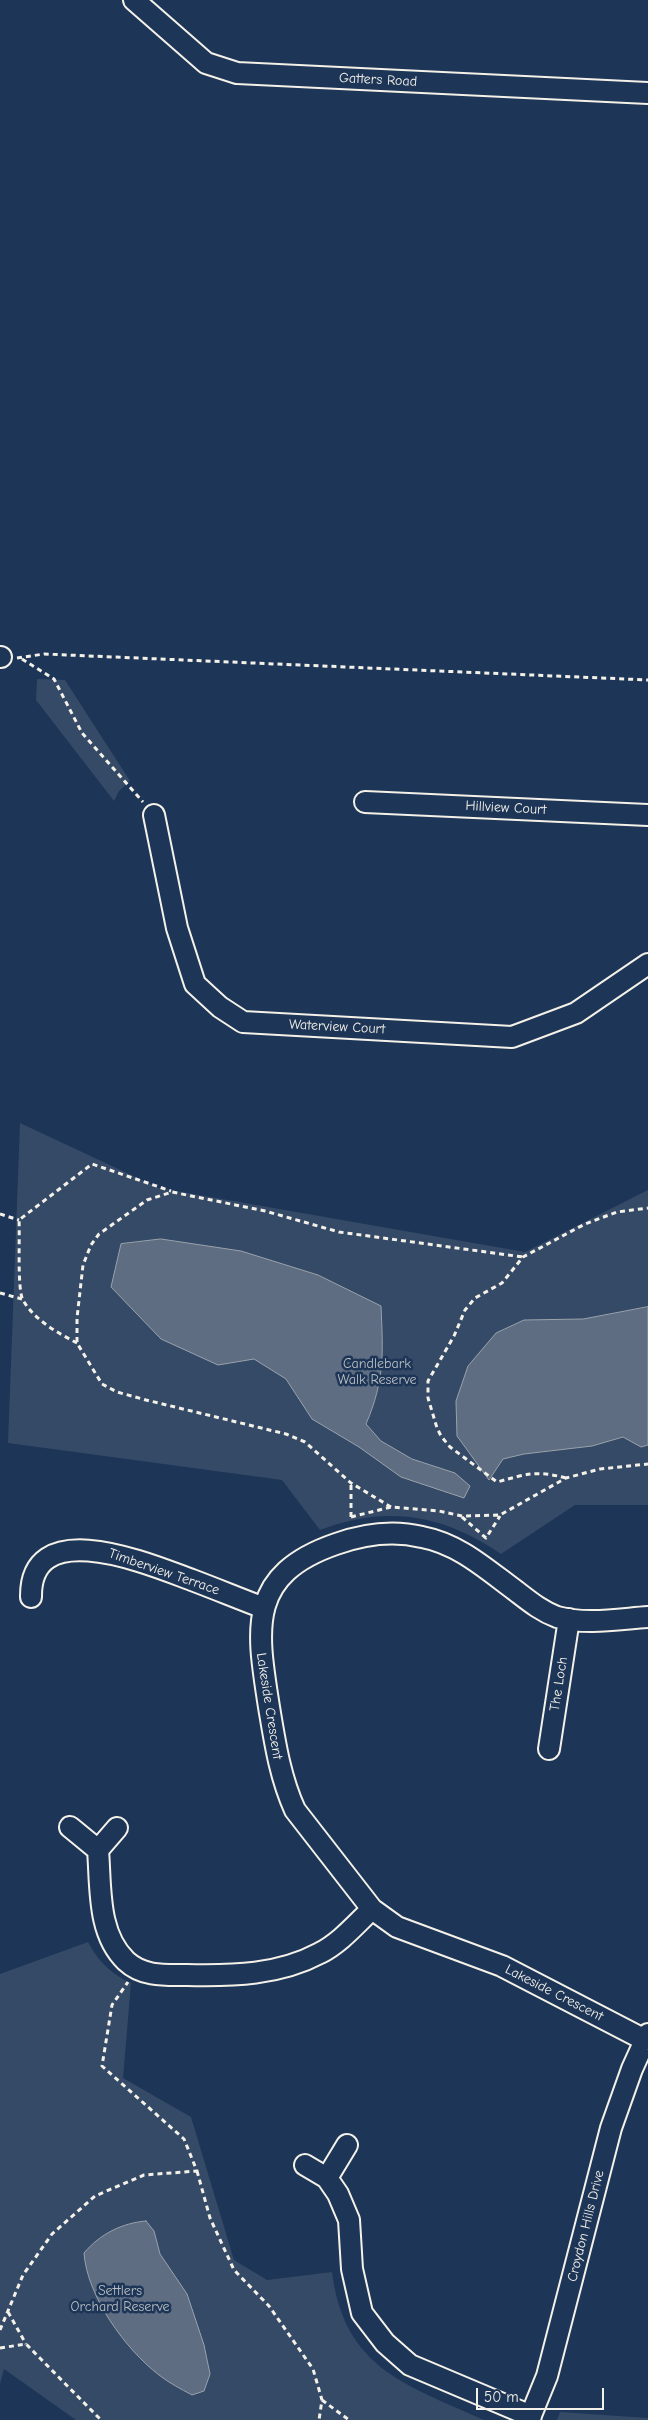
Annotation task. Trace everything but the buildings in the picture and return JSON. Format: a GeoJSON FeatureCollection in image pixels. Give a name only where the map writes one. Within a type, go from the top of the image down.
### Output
{"type":"FeatureCollection","features":[{"type":"Feature","properties":{"kind":"street","name":"Gatters Road"},"geometry":{"type":"LineString","coordinates":[[134,0],[206,63],[237,73],[648,93]]}},
{"type":"Feature","properties":{"kind":"street","name":"Hillview Court"},"geometry":{"type":"LineString","coordinates":[[365,802],[648,814]]}},
{"type":"Feature","properties":{"kind":"street","name":"Waterview Court"},"geometry":{"type":"LineString","coordinates":[[154,815],[177,928],[195,984],[220,1007],[243,1022],[512,1037],[576,1013],[648,964]]}},
{"type":"Feature","properties":{"kind":"street","name":"Lakeside Crescent"},"geometry":{"type":"LineString","coordinates":[[646,2037],[502,1966],[397,1927],[372,1909],[295,1810],[287,1793],[278,1763],[260,1646],[261,1620],[264,1608],[273,1589],[286,1572],[309,1556],[335,1544],[367,1535],[387,1533],[420,1536],[436,1540],[467,1554],[538,1608],[569,1619],[648,1617]]}},
{"type":"Feature","properties":{"kind":"street","name":"Timberview Terrace"},"geometry":{"type":"LineString","coordinates":[[31,1596],[31,1580],[43,1561],[57,1555],[93,1550],[108,1552],[152,1565],[264,1608]]}},
{"type":"Feature","properties":{"kind":"street","name":"The Loch"},"geometry":{"type":"LineString","coordinates":[[548,1749],[569,1619]]}},
{"type":"Feature","properties":{"kind":"street"},"geometry":{"type":"LineString","coordinates":[[70,1827],[98,1850]]}},
{"type":"Feature","properties":{"kind":"street"},"geometry":{"type":"LineString","coordinates":[[117,1828],[98,1850],[104,1925],[112,1942],[126,1960],[136,1968],[154,1974],[229,1976],[280,1968],[322,1952],[333,1945],[372,1909]]}},
{"type":"Feature","properties":{"kind":"street","name":"Croydon Hills Drive"},"geometry":{"type":"LineString","coordinates":[[530,2418],[547,2376],[611,2128],[629,2076],[646,2037]]}},
{"type":"Feature","properties":{"kind":"street"},"geometry":{"type":"LineString","coordinates":[[327,2178],[347,2145]]}},
{"type":"Feature","properties":{"kind":"street"},"geometry":{"type":"LineString","coordinates":[[305,2164],[327,2178],[338,2194],[348,2220],[352,2268],[362,2312],[385,2343],[410,2365],[530,2418]]}},
{"type":"Feature","properties":{"kind":"path"},"geometry":{"type":"LineString","coordinates":[[1,657],[21,658],[44,654],[648,680]]}},
{"type":"Feature","properties":{"kind":"path"},"geometry":{"type":"LineString","coordinates":[[21,658],[54,679],[82,733],[154,815]]}},
{"type":"Feature","properties":{"kind":"path"},"geometry":{"type":"LineString","coordinates":[[19,1220],[92,1164],[172,1192],[266,1211],[339,1232],[524,1256]]}},
{"type":"Feature","properties":{"kind":"path"},"geometry":{"type":"LineString","coordinates":[[172,1192],[148,1200],[123,1215],[98,1234],[91,1245],[79,1286],[77,1343],[94,1373],[102,1384],[109,1388],[146,1400],[286,1434],[305,1442],[351,1483],[391,1507]]}},
{"type":"Feature","properties":{"kind":"path"},"geometry":{"type":"LineString","coordinates":[[566,1478],[543,1472],[497,1482],[485,1476],[477,1465],[450,1446],[437,1428],[428,1398],[428,1381],[454,1336],[466,1310],[475,1298],[502,1283],[524,1256],[585,1224],[617,1212],[648,1208]]}},
{"type":"Feature","properties":{"kind":"path"},"geometry":{"type":"LineString","coordinates":[[0,1214],[19,1220]]}},
{"type":"Feature","properties":{"kind":"path"},"geometry":{"type":"LineString","coordinates":[[19,1220],[22,1299]]}},
{"type":"Feature","properties":{"kind":"path"},"geometry":{"type":"LineString","coordinates":[[0,1293],[22,1299],[34,1314],[58,1333],[77,1343]]}},
{"type":"Feature","properties":{"kind":"path"},"geometry":{"type":"LineString","coordinates":[[335,1544],[335,1536],[351,1517],[391,1507],[438,1510],[462,1516],[500,1515],[566,1478],[600,1469],[648,1464]]}},
{"type":"Feature","properties":{"kind":"path"},"geometry":{"type":"LineString","coordinates":[[351,1483],[351,1517]]}},
{"type":"Feature","properties":{"kind":"path"},"geometry":{"type":"LineString","coordinates":[[462,1516],[486,1538],[500,1515]]}},
{"type":"Feature","properties":{"kind":"path"},"geometry":{"type":"LineString","coordinates":[[136,1968],[112,2005],[102,2066],[184,2139],[197,2171],[210,2218],[234,2270],[269,2306],[313,2369],[322,2400],[319,2420]]}},
{"type":"Feature","properties":{"kind":"path"},"geometry":{"type":"LineString","coordinates":[[0,2330],[23,2275],[52,2234],[96,2196],[144,2175],[197,2171]]}},
{"type":"Feature","properties":{"kind":"path"},"geometry":{"type":"LineString","coordinates":[[7,2311],[26,2344],[101,2420]]}},
{"type":"Feature","properties":{"kind":"path"},"geometry":{"type":"LineString","coordinates":[[0,2348],[26,2344]]}},
{"type":"Feature","properties":{"kind":"path"},"geometry":{"type":"LineString","coordinates":[[322,2400],[349,2420]]}},
{"type":"Feature","properties":{"kind":"green space"},"geometry":{"type":"Polygon","coordinates":[[[37,679],[65,680],[130,781],[119,791],[114,801],[36,700],[37,679]]]}},
{"type":"Feature","properties":{"kind":"green space","name":"Candlebark Walk Reserve"},"geometry":{"type":"Polygon","coordinates":[[[20,1123],[159,1188],[525,1252],[648,1190],[648,1505],[575,1505],[501,1554],[479,1540],[457,1530],[435,1522],[414,1518],[391,1516],[368,1518],[345,1522],[320,1530],[282,1480],[8,1443],[20,1123]]]}},
{"type":"Feature","properties":{"kind":"green space","name":"Settlers Orchard Reserve"},"geometry":{"type":"Polygon","coordinates":[[[88,1942],[106,1966],[131,1983],[123,2078],[191,2117],[234,2260],[267,2280],[332,2272],[339,2304],[350,2331],[365,2352],[383,2369],[405,2383],[429,2396],[484,2420],[76,2420],[4,2369],[0,2384],[0,1974],[88,1942]]]}},
{"type":"Feature","properties":{"kind":"green space"},"geometry":{"type":"Polygon","coordinates":[[[560,2412],[648,2418],[648,2420],[557,2420],[560,2412]]]}},
{"type":"Feature","properties":{"kind":"shaded area"},"geometry":{"type":"Polygon","coordinates":[[[161,1239],[241,1251],[318,1275],[381,1306],[382,1352],[380,1379],[366,1424],[381,1441],[412,1459],[455,1473],[470,1486],[464,1498],[401,1477],[359,1447],[312,1419],[286,1379],[254,1359],[218,1365],[161,1339],[111,1287],[121,1244],[161,1239]]]}},
{"type":"Feature","properties":{"kind":"shaded area"},"geometry":{"type":"Polygon","coordinates":[[[648,1307],[648,1445],[641,1447],[623,1437],[592,1446],[524,1454],[503,1459],[489,1480],[457,1436],[456,1401],[468,1366],[496,1333],[524,1320],[583,1319],[648,1307]]]}},
{"type":"Feature","properties":{"kind":"shaded area"},"geometry":{"type":"Polygon","coordinates":[[[146,2221],[154,2231],[160,2254],[187,2294],[204,2345],[210,2374],[204,2391],[192,2395],[163,2378],[133,2351],[100,2304],[87,2270],[84,2253],[97,2240],[120,2227],[146,2221]]]}}]}
